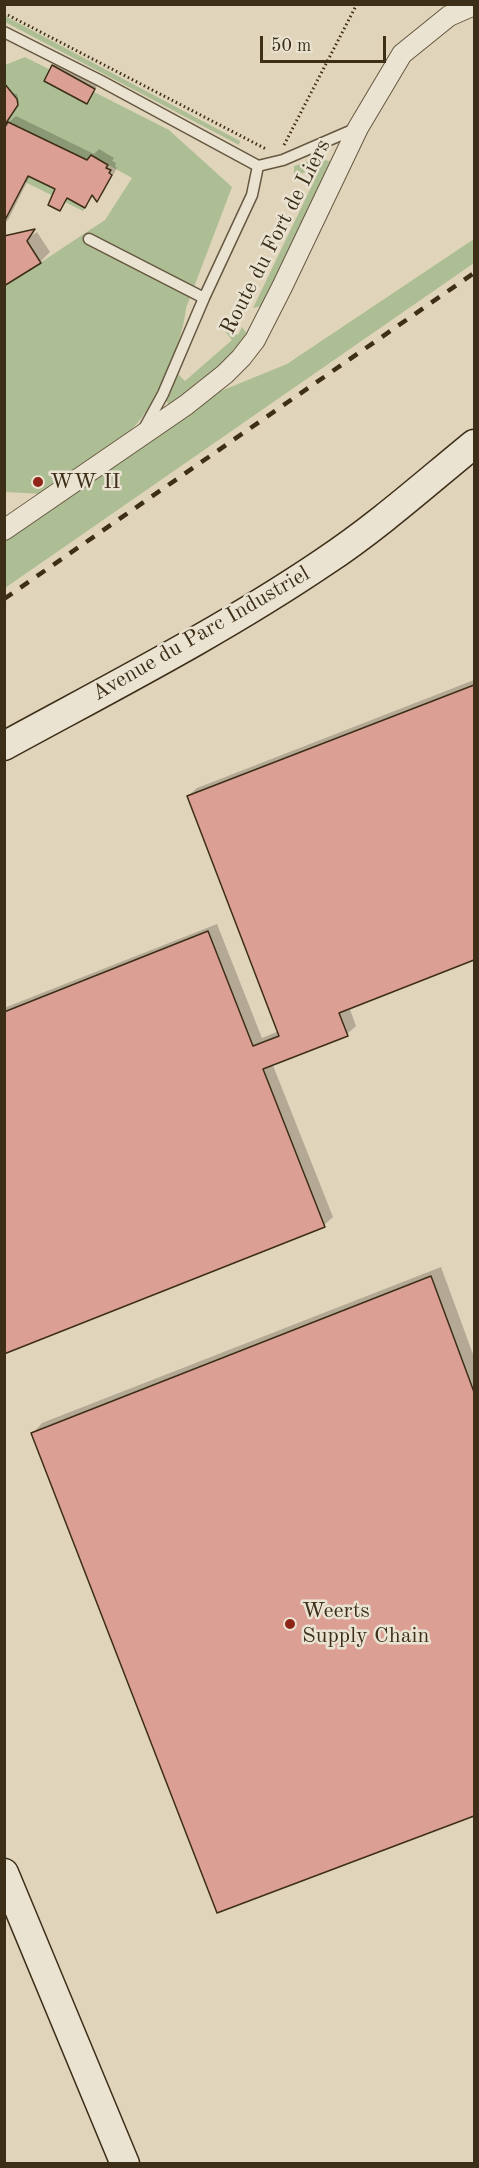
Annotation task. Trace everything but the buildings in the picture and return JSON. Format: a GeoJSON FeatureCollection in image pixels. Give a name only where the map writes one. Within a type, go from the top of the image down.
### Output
{"type":"FeatureCollection","features":[{"type":"Feature","properties":{"kind":"street","name":"Route du Fort de Liers"},"geometry":{"type":"LineString","coordinates":[[4,530],[186,405],[225,374],[255,339],[358,128],[402,54],[448,16],[474,5]]}},
{"type":"Feature","properties":{"kind":"street","name":"Avenue du Parc Industriel"},"geometry":{"type":"LineString","coordinates":[[4,746],[230,622],[307,574],[382,519],[474,444]]}},
{"type":"Feature","properties":{"kind":"street"},"geometry":{"type":"LineString","coordinates":[[4,1873],[124,2163]]}},
{"type":"Feature","properties":{"kind":"lane"},"geometry":{"type":"LineString","coordinates":[[4,32],[101,81],[258,166],[358,128]]}},
{"type":"Feature","properties":{"kind":"lane"},"geometry":{"type":"LineString","coordinates":[[147,432],[145,427],[163,394],[252,195],[258,166]]}},
{"type":"Feature","properties":{"kind":"lane"},"geometry":{"type":"LineString","coordinates":[[89,239],[204,298]]}},
{"type":"Feature","properties":{"kind":"path"},"geometry":{"type":"LineString","coordinates":[[4,13],[264,147],[280,159],[357,4]]}},
{"type":"Feature","properties":{"kind":"green space"},"geometry":{"type":"Polygon","coordinates":[[[5,16],[240,141],[239,145],[5,22],[5,16]]]}},
{"type":"Feature","properties":{"kind":"green space"},"geometry":{"type":"Polygon","coordinates":[[[25,57],[169,130],[232,187],[186,308],[174,354],[151,405],[132,429],[43,494],[5,492],[5,286],[105,220],[132,178],[91,155],[67,197],[85,208],[83,211],[5,172],[5,65],[25,57]]]}},
{"type":"Feature","properties":{"kind":"green space"},"geometry":{"type":"Polygon","coordinates":[[[317,159],[330,161],[332,164],[266,305],[253,308],[317,175],[309,171],[294,176],[294,166],[317,159]]]}},
{"type":"Feature","properties":{"kind":"green space"},"geometry":{"type":"Polygon","coordinates":[[[474,239],[474,263],[5,588],[5,539],[211,395],[287,364],[474,239]]]}},
{"type":"Feature","properties":{"kind":"green space"},"geometry":{"type":"Polygon","coordinates":[[[242,327],[248,335],[237,352],[170,407],[165,399],[177,373],[185,381],[232,340],[225,331],[238,335],[242,327]]]}},
{"type":"Feature","properties":{"kind":"railway"},"geometry":{"type":"LineString","coordinates":[[4,599],[474,273]]}},
{"type":"Feature","properties":{"kind":"place","name":"WW II"},"geometry":{"type":"Point","coordinates":[38,482]}},
{"type":"Feature","properties":{"kind":"place","name":"Weerts Supply Chain"},"geometry":{"type":"Point","coordinates":[290,1624]}}]}
